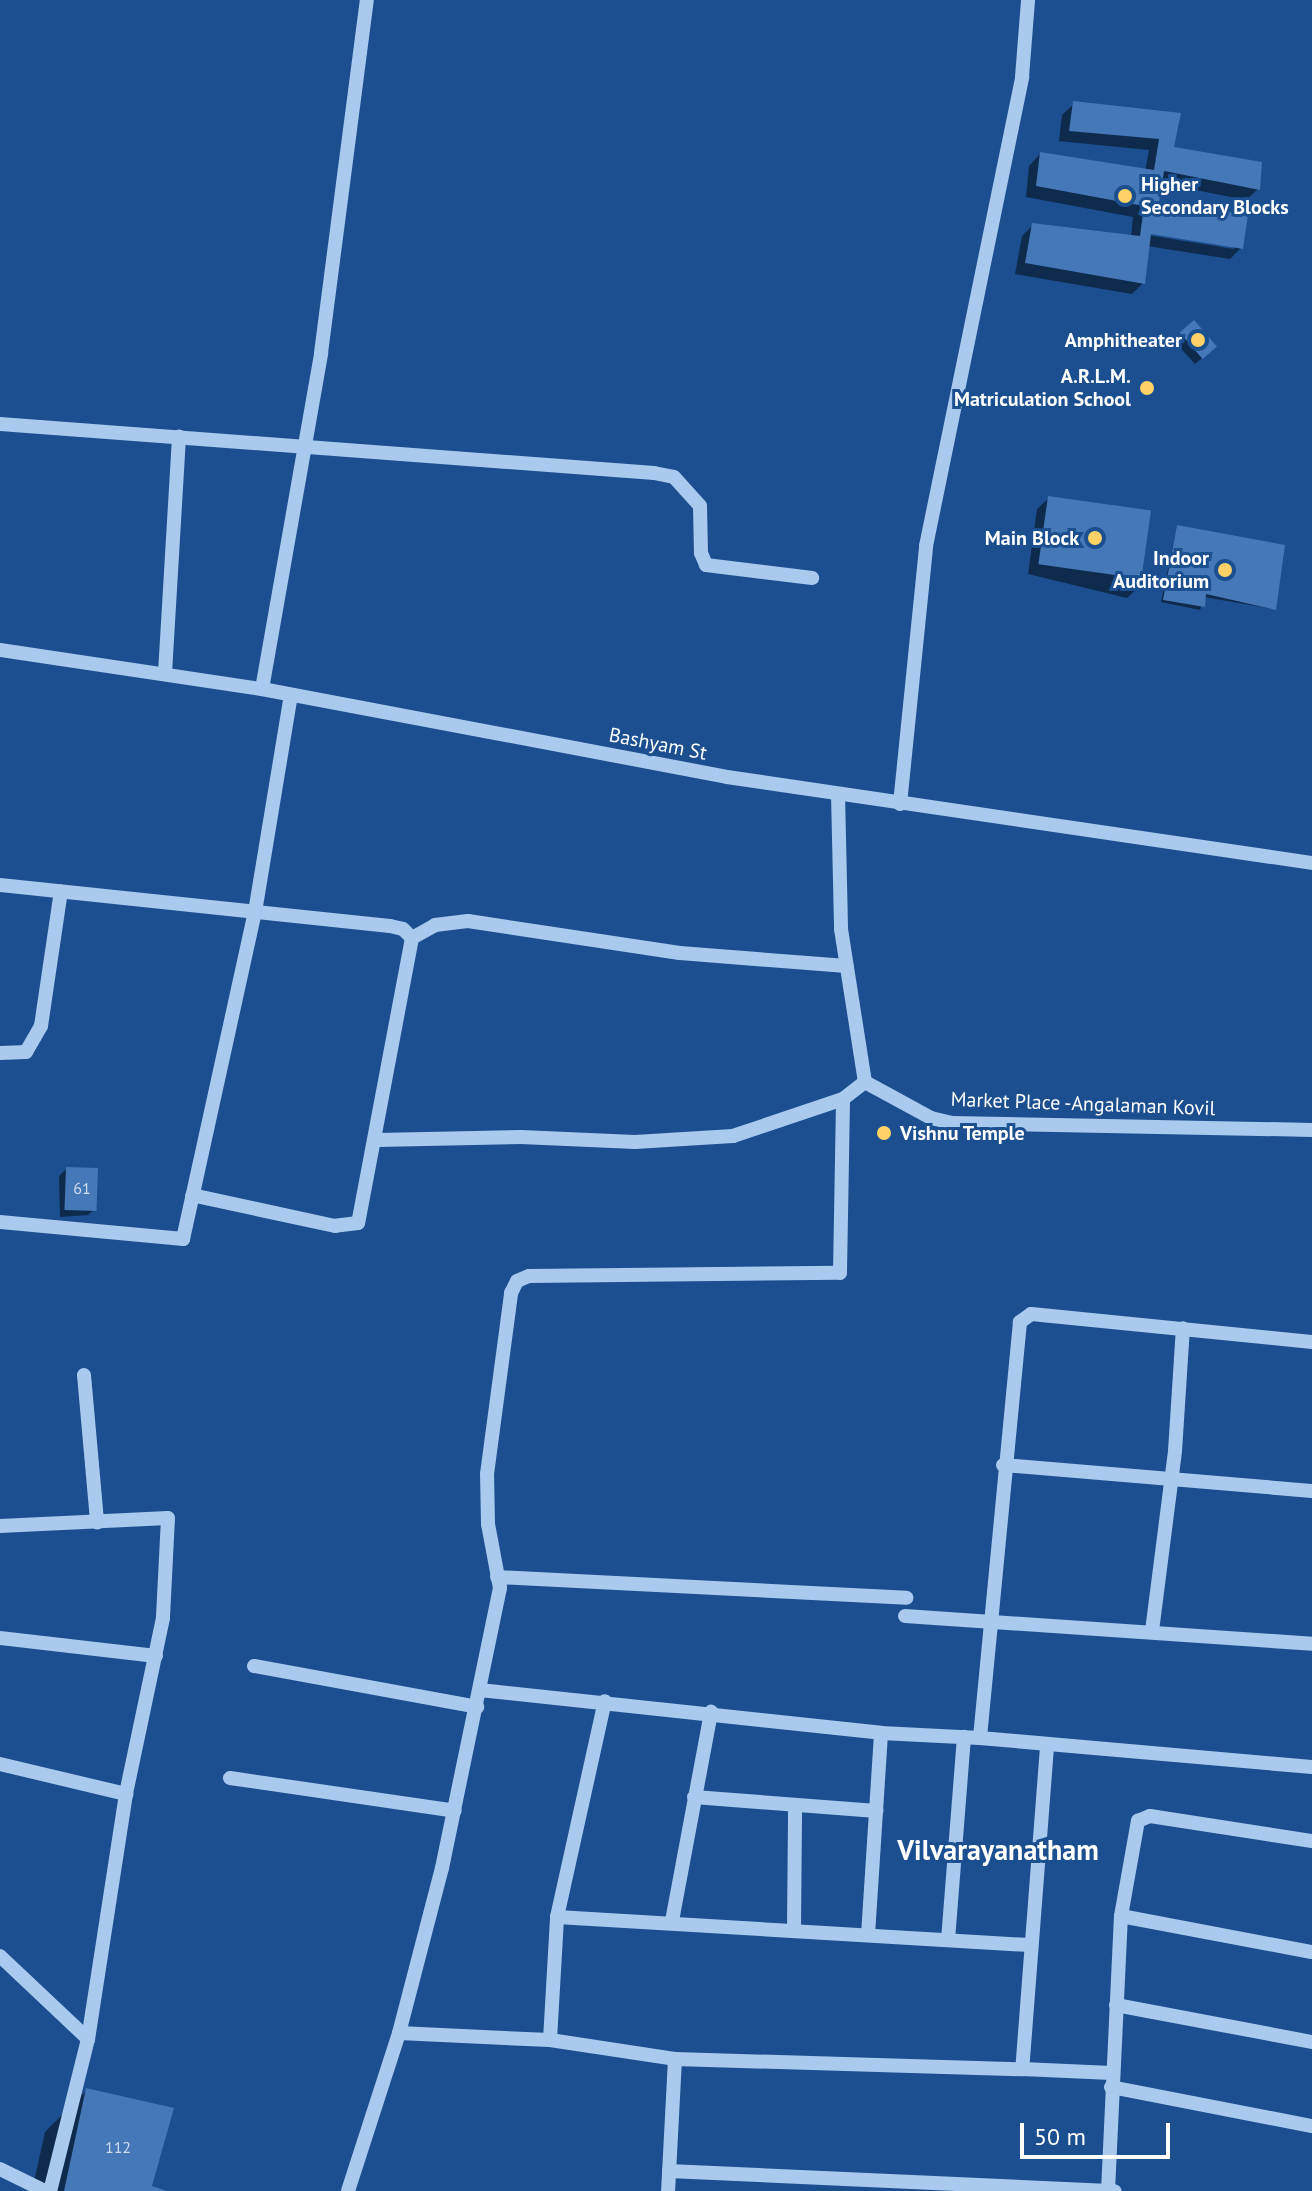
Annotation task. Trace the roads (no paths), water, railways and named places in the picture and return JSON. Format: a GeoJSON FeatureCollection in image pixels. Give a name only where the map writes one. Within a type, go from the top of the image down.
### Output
{"type":"FeatureCollection","features":[{"type":"Feature","properties":{"kind":"street"},"geometry":{"type":"LineString","coordinates":[[262,689],[307,446],[367,0]]}},
{"type":"Feature","properties":{"kind":"street"},"geometry":{"type":"LineString","coordinates":[[900,804],[926,546],[1022,77],[1028,0]]}},
{"type":"Feature","properties":{"kind":"street"},"geometry":{"type":"LineString","coordinates":[[0,424],[674,477],[700,506],[701,553],[706,565],[812,578]]}},
{"type":"Feature","properties":{"kind":"street"},"geometry":{"type":"LineString","coordinates":[[165,673],[179,436]]}},
{"type":"Feature","properties":{"kind":"street","name":"Bashyam St"},"geometry":{"type":"LineString","coordinates":[[0,650],[262,689],[838,794],[1312,863]]}},
{"type":"Feature","properties":{"kind":"street"},"geometry":{"type":"LineString","coordinates":[[0,1222],[183,1239],[255,912],[291,695]]}},
{"type":"Feature","properties":{"kind":"street"},"geometry":{"type":"LineString","coordinates":[[377,1140],[698,1140],[733,1136],[843,1099],[865,1082],[846,966],[838,794]]}},
{"type":"Feature","properties":{"kind":"street"},"geometry":{"type":"LineString","coordinates":[[0,885],[390,926],[403,929],[412,938]]}},
{"type":"Feature","properties":{"kind":"street"},"geometry":{"type":"LineString","coordinates":[[0,1053],[26,1052],[41,1026],[61,891]]}},
{"type":"Feature","properties":{"kind":"street"},"geometry":{"type":"LineString","coordinates":[[412,938],[435,925],[468,921],[680,953],[846,966]]}},
{"type":"Feature","properties":{"kind":"street"},"geometry":{"type":"LineString","coordinates":[[192,1195],[348,1228],[363,1213],[412,938]]}},
{"type":"Feature","properties":{"kind":"street","name":"Market Place -Angalaman Kovil"},"geometry":{"type":"LineString","coordinates":[[865,1082],[931,1118],[952,1123],[1312,1130]]}},
{"type":"Feature","properties":{"kind":"street"},"geometry":{"type":"LineString","coordinates":[[348,2191],[399,2033],[455,1811],[500,1588],[488,1524],[487,1474],[511,1293],[517,1281],[529,1276],[840,1273],[843,1099]]}},
{"type":"Feature","properties":{"kind":"street"},"geometry":{"type":"LineString","coordinates":[[980,1738],[1003,1465],[1020,1322],[1031,1314],[1312,1342]]}},
{"type":"Feature","properties":{"kind":"street"},"geometry":{"type":"LineString","coordinates":[[1152,1631],[1171,1476],[1183,1328]]}},
{"type":"Feature","properties":{"kind":"street"},"geometry":{"type":"LineString","coordinates":[[84,1375],[97,1522]]}},
{"type":"Feature","properties":{"kind":"street"},"geometry":{"type":"LineString","coordinates":[[1003,1465],[1171,1476],[1312,1491]]}},
{"type":"Feature","properties":{"kind":"street"},"geometry":{"type":"LineString","coordinates":[[0,1526],[168,1518],[156,1656],[126,1794],[88,2039],[47,2191],[0,2169]]}},
{"type":"Feature","properties":{"kind":"street"},"geometry":{"type":"LineString","coordinates":[[497,1577],[906,1598]]}},
{"type":"Feature","properties":{"kind":"street"},"geometry":{"type":"LineString","coordinates":[[905,1616],[990,1619],[1312,1644]]}},
{"type":"Feature","properties":{"kind":"street"},"geometry":{"type":"LineString","coordinates":[[0,1638],[156,1656]]}},
{"type":"Feature","properties":{"kind":"street"},"geometry":{"type":"LineString","coordinates":[[254,1666],[477,1707]]}},
{"type":"Feature","properties":{"kind":"street"},"geometry":{"type":"LineString","coordinates":[[480,1690],[711,1712],[881,1733],[980,1738],[1047,1747],[1312,1767]]}},
{"type":"Feature","properties":{"kind":"street"},"geometry":{"type":"LineString","coordinates":[[550,2040],[557,1917],[605,1701]]}},
{"type":"Feature","properties":{"kind":"street"},"geometry":{"type":"LineString","coordinates":[[672,1921],[711,1712]]}},
{"type":"Feature","properties":{"kind":"street"},"geometry":{"type":"LineString","coordinates":[[868,1935],[881,1733]]}},
{"type":"Feature","properties":{"kind":"street"},"geometry":{"type":"LineString","coordinates":[[948,1940],[964,1737]]}},
{"type":"Feature","properties":{"kind":"street"},"geometry":{"type":"LineString","coordinates":[[1022,2069],[1047,1747]]}},
{"type":"Feature","properties":{"kind":"street"},"geometry":{"type":"LineString","coordinates":[[0,1764],[126,1794]]}},
{"type":"Feature","properties":{"kind":"street"},"geometry":{"type":"LineString","coordinates":[[230,1778],[455,1811]]}},
{"type":"Feature","properties":{"kind":"street"},"geometry":{"type":"LineString","coordinates":[[694,1797],[876,1811]]}},
{"type":"Feature","properties":{"kind":"street"},"geometry":{"type":"LineString","coordinates":[[794,1930],[795,1806]]}},
{"type":"Feature","properties":{"kind":"street"},"geometry":{"type":"LineString","coordinates":[[1108,2190],[1121,1916],[1138,1821],[1150,1816],[1312,1841]]}},
{"type":"Feature","properties":{"kind":"street"},"geometry":{"type":"LineString","coordinates":[[1121,1916],[1312,1952]]}},
{"type":"Feature","properties":{"kind":"street"},"geometry":{"type":"LineString","coordinates":[[557,1917],[672,1921],[1030,1945]]}},
{"type":"Feature","properties":{"kind":"street"},"geometry":{"type":"LineString","coordinates":[[0,1956],[88,2039]]}},
{"type":"Feature","properties":{"kind":"street"},"geometry":{"type":"LineString","coordinates":[[1116,2005],[1312,2042]]}},
{"type":"Feature","properties":{"kind":"street"},"geometry":{"type":"LineString","coordinates":[[399,2033],[550,2040],[675,2059],[1022,2069],[1112,2080],[1312,2126]]}},
{"type":"Feature","properties":{"kind":"street"},"geometry":{"type":"LineString","coordinates":[[668,2191],[675,2059]]}},
{"type":"Feature","properties":{"kind":"street"},"geometry":{"type":"LineString","coordinates":[[669,2171],[1115,2191]]}},
{"type":"Feature","properties":{"kind":"place","name":"Higher Secondary Blocks"},"geometry":{"type":"Point","coordinates":[1125,196]}},
{"type":"Feature","properties":{"kind":"place","name":"Amphitheater"},"geometry":{"type":"Point","coordinates":[1198,340]}},
{"type":"Feature","properties":{"kind":"place","name":"A.R.L.M. Matriculation School"},"geometry":{"type":"Point","coordinates":[1147,388]}},
{"type":"Feature","properties":{"kind":"place","name":"Main Block"},"geometry":{"type":"Point","coordinates":[1095,538]}},
{"type":"Feature","properties":{"kind":"place","name":"Indoor Auditorium"},"geometry":{"type":"Point","coordinates":[1225,570]}},
{"type":"Feature","properties":{"kind":"place","name":"Vishnu Temple"},"geometry":{"type":"Point","coordinates":[884,1133]}},
{"type":"Feature","properties":{"kind":"district","name":"Vilvarayanatham"},"geometry":{"type":"Point","coordinates":[998,1850]}}]}
